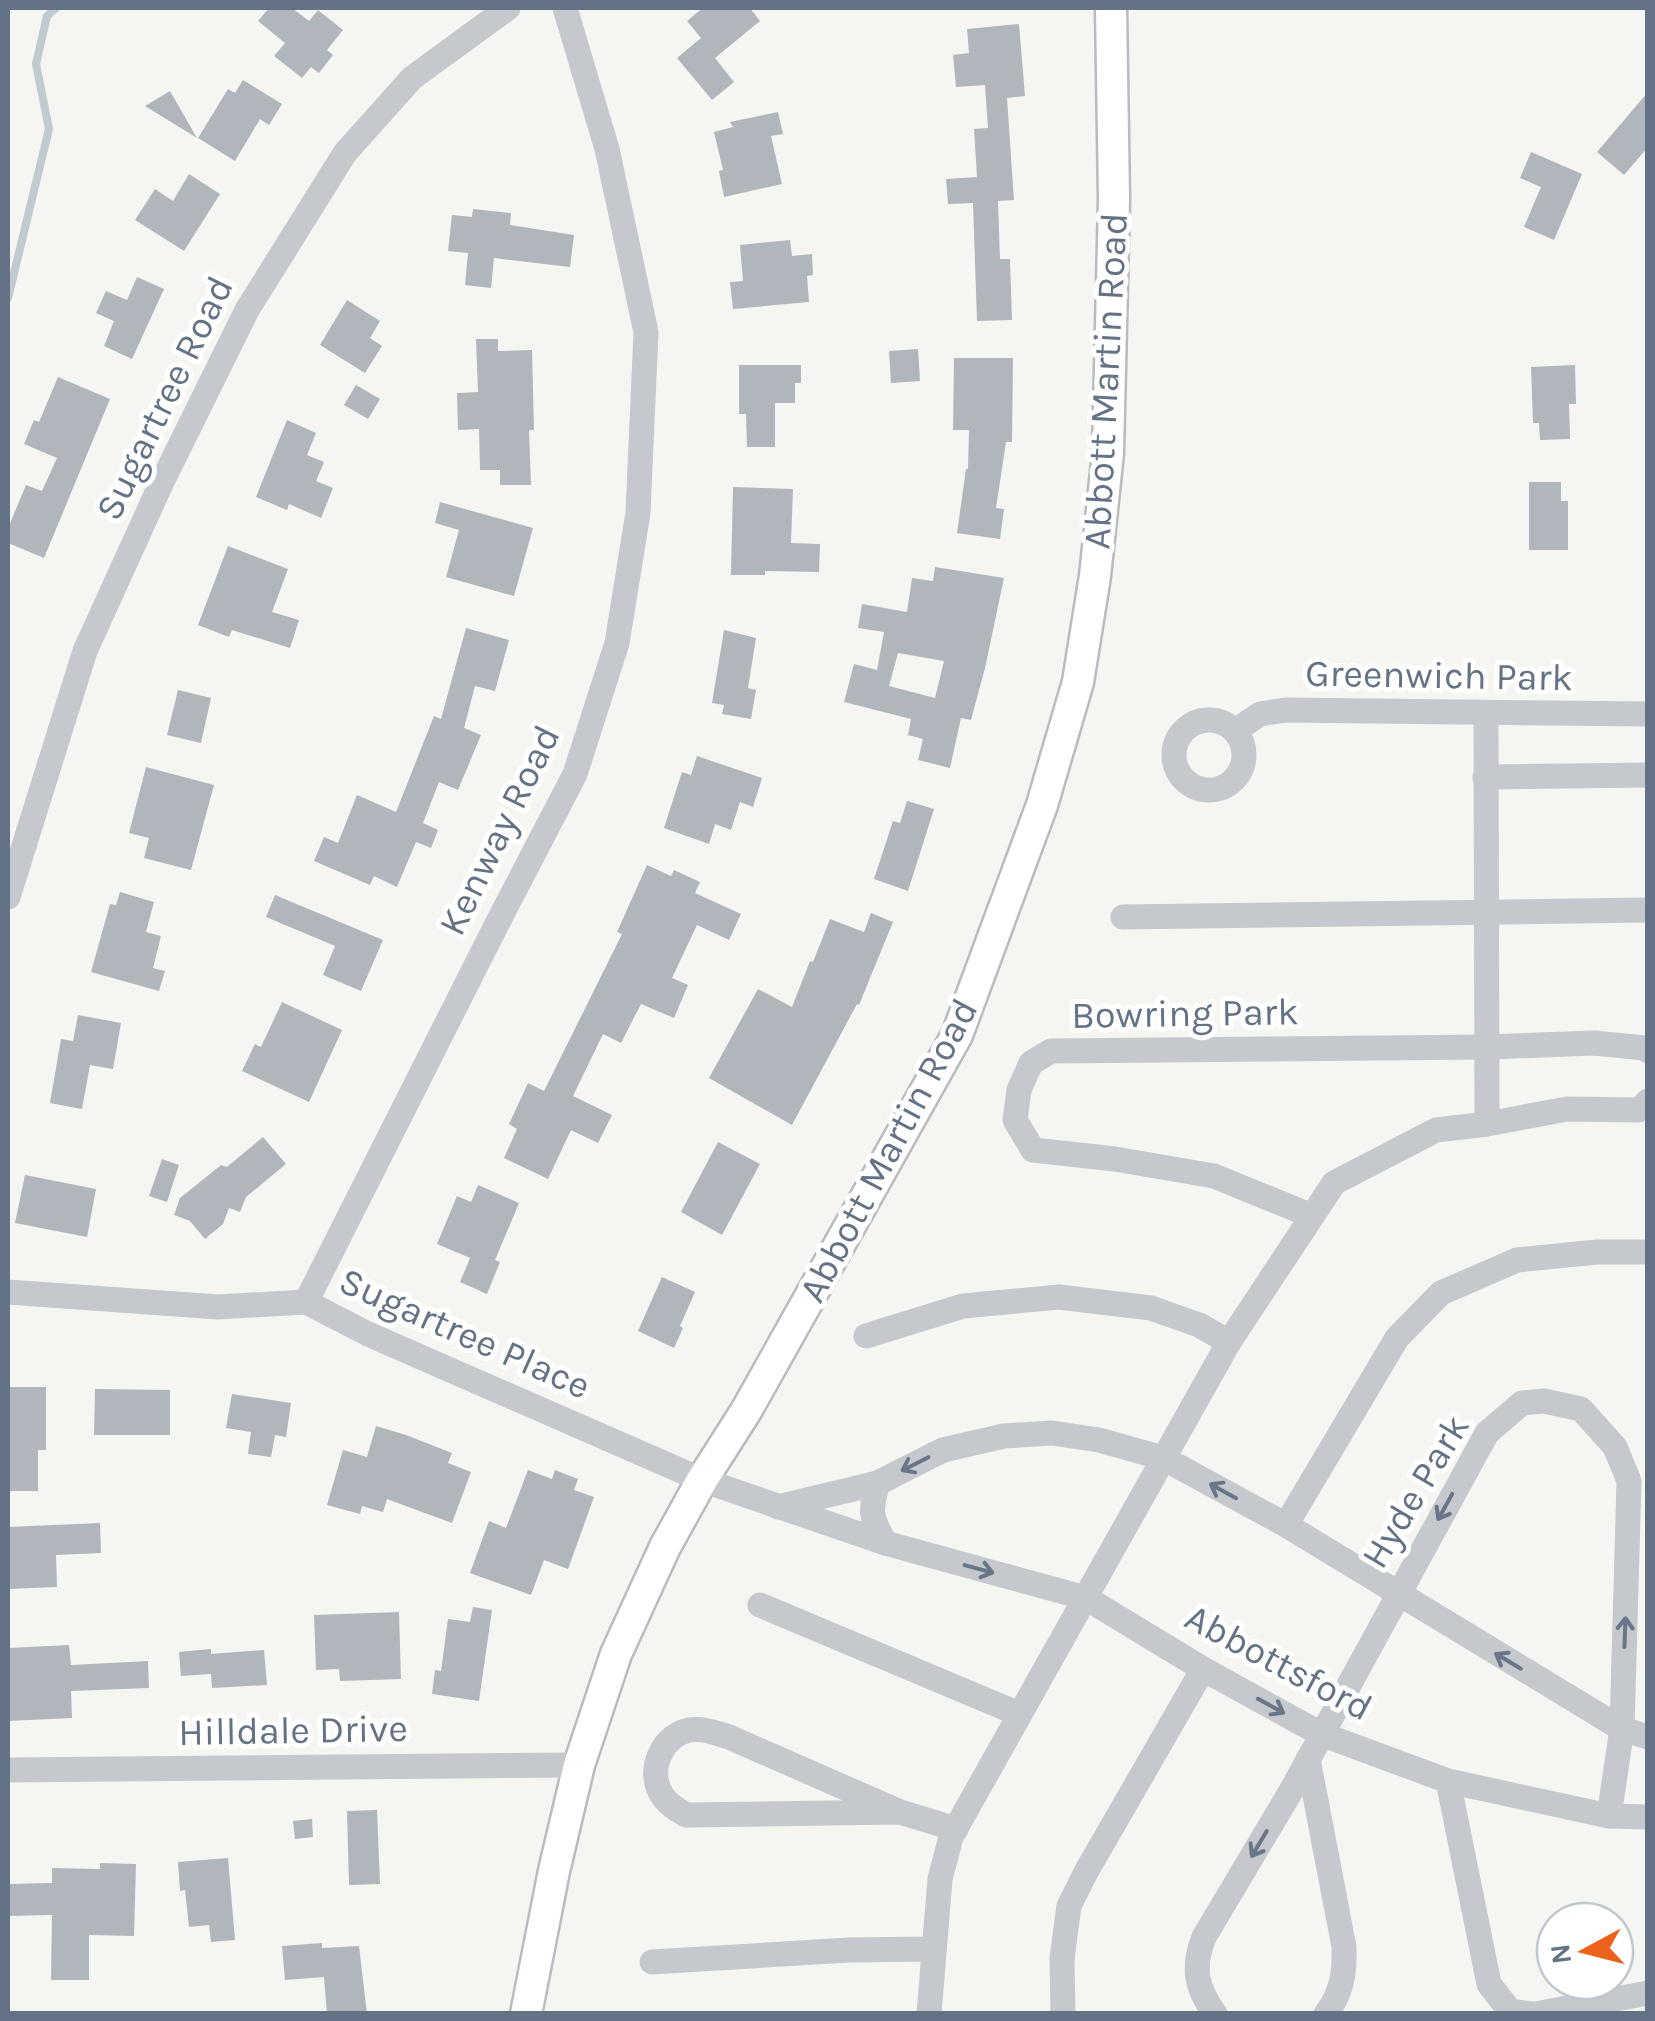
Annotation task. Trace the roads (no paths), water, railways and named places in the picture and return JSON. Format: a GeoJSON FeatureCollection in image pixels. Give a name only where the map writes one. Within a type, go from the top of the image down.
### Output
{"type":"FeatureCollection","features":[{"type":"Feature","properties":{"kind":"main road","name":"Abbott Martin Road"},"geometry":{"type":"LineString","coordinates":[[526,2014],[579,1765],[616,1654],[664,1547],[958,1035],[1042,805],[1078,682],[1108,453],[1114,199],[1111,8]]}},
{"type":"Feature","properties":{"kind":"street","name":"Sugartree Road"},"geometry":{"type":"LineString","coordinates":[[8,898],[85,651],[160,486],[247,310],[345,153],[412,78],[508,8]]}},
{"type":"Feature","properties":{"kind":"street","name":"Kenway Road"},"geometry":{"type":"LineString","coordinates":[[306,1302],[575,774],[617,643],[638,513],[646,332],[607,149],[566,8]]}},
{"type":"Feature","properties":{"kind":"street","name":"Greenwich Park"},"geometry":{"type":"LineString","coordinates":[[1235,730],[1260,714],[1286,710],[1648,714]]}},
{"type":"Feature","properties":{"kind":"street"},"geometry":{"type":"LineString","coordinates":[[1486,713],[1487,1124]]}},
{"type":"Feature","properties":{"kind":"street"},"geometry":{"type":"LineString","coordinates":[[1485,777],[1648,776]]}},
{"type":"Feature","properties":{"kind":"street"},"geometry":{"type":"LineString","coordinates":[[1123,918],[1648,910]]}},
{"type":"Feature","properties":{"kind":"street","name":"Bowring Park"},"geometry":{"type":"LineString","coordinates":[[1312,1216],[1214,1176],[1033,1150],[1015,1120],[1019,1090],[1031,1062],[1051,1052],[1594,1043],[1648,1051]]}},
{"type":"Feature","properties":{"kind":"street"},"geometry":{"type":"LineString","coordinates":[[929,2014],[940,1879],[951,1837],[1229,1342],[1334,1183],[1436,1130],[1567,1109],[1639,1110],[1648,1101]]}},
{"type":"Feature","properties":{"kind":"street"},"geometry":{"type":"LineString","coordinates":[[1286,1525],[1397,1338],[1441,1293],[1518,1260],[1597,1252],[1648,1252]]}},
{"type":"Feature","properties":{"kind":"street","name":"Sugartree Place"},"geometry":{"type":"LineString","coordinates":[[8,1292],[218,1307],[306,1302],[368,1334],[702,1480]]}},
{"type":"Feature","properties":{"kind":"street"},"geometry":{"type":"LineString","coordinates":[[866,1336],[963,1306],[1059,1297],[1151,1308],[1199,1324],[1229,1342]]}},
{"type":"Feature","properties":{"kind":"street","name":"Hyde Park"},"geometry":{"type":"LineString","coordinates":[[1214,2014],[1201,1993],[1197,1972],[1197,1954],[1204,1937],[1322,1734],[1486,1432],[1522,1403],[1544,1401],[1580,1409],[1615,1448],[1629,1481],[1622,1729],[1609,1816]]}},
{"type":"Feature","properties":{"kind":"street"},"geometry":{"type":"LineString","coordinates":[[778,1508],[878,1483],[943,1450],[1004,1436],[1052,1433],[1098,1440],[1162,1458],[1286,1525],[1622,1729],[1648,1738]]}},
{"type":"Feature","properties":{"kind":"street","name":"Abbottsford"},"geometry":{"type":"LineString","coordinates":[[702,1480],[886,1543],[1086,1598],[1203,1669],[1322,1734],[1448,1781],[1609,1816],[1648,1817]]}},
{"type":"Feature","properties":{"kind":"street"},"geometry":{"type":"LineString","coordinates":[[878,1483],[873,1520],[886,1543]]}},
{"type":"Feature","properties":{"kind":"street"},"geometry":{"type":"LineString","coordinates":[[760,1605],[1019,1714]]}},
{"type":"Feature","properties":{"kind":"street"},"geometry":{"type":"LineString","coordinates":[[1063,2014],[1062,1959],[1070,1906],[1203,1669]]}},
{"type":"Feature","properties":{"kind":"street"},"geometry":{"type":"LineString","coordinates":[[900,1812],[686,1815],[669,1805],[658,1788],[656,1768],[666,1742],[686,1731],[706,1730],[729,1736],[900,1812],[956,1829]]}},
{"type":"Feature","properties":{"kind":"street"},"geometry":{"type":"LineString","coordinates":[[1308,1759],[1344,1946],[1345,1973],[1326,2014]]}},
{"type":"Feature","properties":{"kind":"street","name":"Hilldale Drive"},"geometry":{"type":"LineString","coordinates":[[8,1770],[579,1765]]}},
{"type":"Feature","properties":{"kind":"street"},"geometry":{"type":"LineString","coordinates":[[1448,1781],[1489,1984],[1510,2011],[1533,2014],[1648,1992]]}},
{"type":"Feature","properties":{"kind":"street"},"geometry":{"type":"LineString","coordinates":[[652,1962],[934,1949]]}},
{"type":"Feature","properties":{"kind":"waterway"},"geometry":{"type":"LineString","coordinates":[[8,298],[49,129],[36,64],[47,16],[56,8]]}}]}
